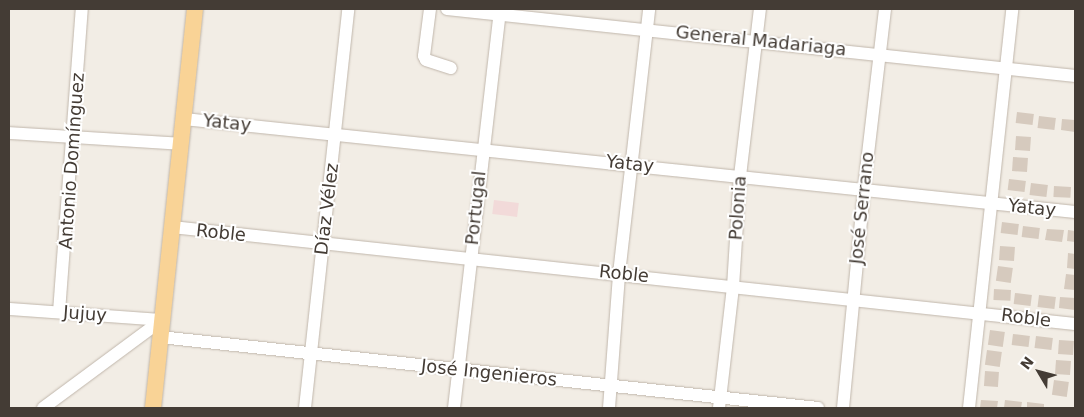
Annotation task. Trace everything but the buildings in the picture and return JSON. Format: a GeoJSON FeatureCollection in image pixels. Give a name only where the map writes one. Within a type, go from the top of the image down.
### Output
{"type":"FeatureCollection","features":[{"type":"Feature","properties":{"kind":"main road"},"geometry":{"type":"LineString","coordinates":[[153,408],[195,9]]}},
{"type":"Feature","properties":{"kind":"street","name":"Antonio Domínguez"},"geometry":{"type":"LineString","coordinates":[[60,312],[75,138],[82,9]]}},
{"type":"Feature","properties":{"kind":"street","name":"Díaz Vélez"},"geometry":{"type":"LineString","coordinates":[[305,408],[348,9]]}},
{"type":"Feature","properties":{"kind":"street"},"geometry":{"type":"LineString","coordinates":[[430,9],[424,56],[426,60],[451,68]]}},
{"type":"Feature","properties":{"kind":"street","name":"General Madariaga"},"geometry":{"type":"LineString","coordinates":[[447,9],[499,12],[1075,76]]}},
{"type":"Feature","properties":{"kind":"street"},"geometry":{"type":"LineString","coordinates":[[609,408],[631,164],[649,9]]}},
{"type":"Feature","properties":{"kind":"street","name":"Polonia"},"geometry":{"type":"LineString","coordinates":[[720,403],[733,287],[740,176],[760,9]]}},
{"type":"Feature","properties":{"kind":"street","name":"José Serrano"},"geometry":{"type":"LineString","coordinates":[[843,408],[852,300],[885,9]]}},
{"type":"Feature","properties":{"kind":"street"},"geometry":{"type":"LineString","coordinates":[[969,408],[1012,9]]}},
{"type":"Feature","properties":{"kind":"street","name":"Portugal"},"geometry":{"type":"LineString","coordinates":[[454,408],[472,258],[482,148],[499,12]]}},
{"type":"Feature","properties":{"kind":"street","name":"Yatay"},"geometry":{"type":"LineString","coordinates":[[184,119],[482,148],[1075,212]]}},
{"type":"Feature","properties":{"kind":"street"},"geometry":{"type":"LineString","coordinates":[[9,133],[182,144]]}},
{"type":"Feature","properties":{"kind":"street","name":"Roble"},"geometry":{"type":"LineString","coordinates":[[172,227],[1075,324]]}},
{"type":"Feature","properties":{"kind":"street","name":"Jujuy"},"geometry":{"type":"LineString","coordinates":[[9,309],[162,320]]}},
{"type":"Feature","properties":{"kind":"street"},"geometry":{"type":"LineString","coordinates":[[43,408],[162,320]]}},
{"type":"Feature","properties":{"kind":"street","name":"José Ingenieros"},"geometry":{"type":"LineString","coordinates":[[160,337],[611,386],[720,403],[818,408]]}},
{"type":"Feature","properties":{"kind":"shaded area"},"geometry":{"type":"Polygon","coordinates":[[[494,200],[519,203],[517,217],[492,214],[494,200]]]}}]}
